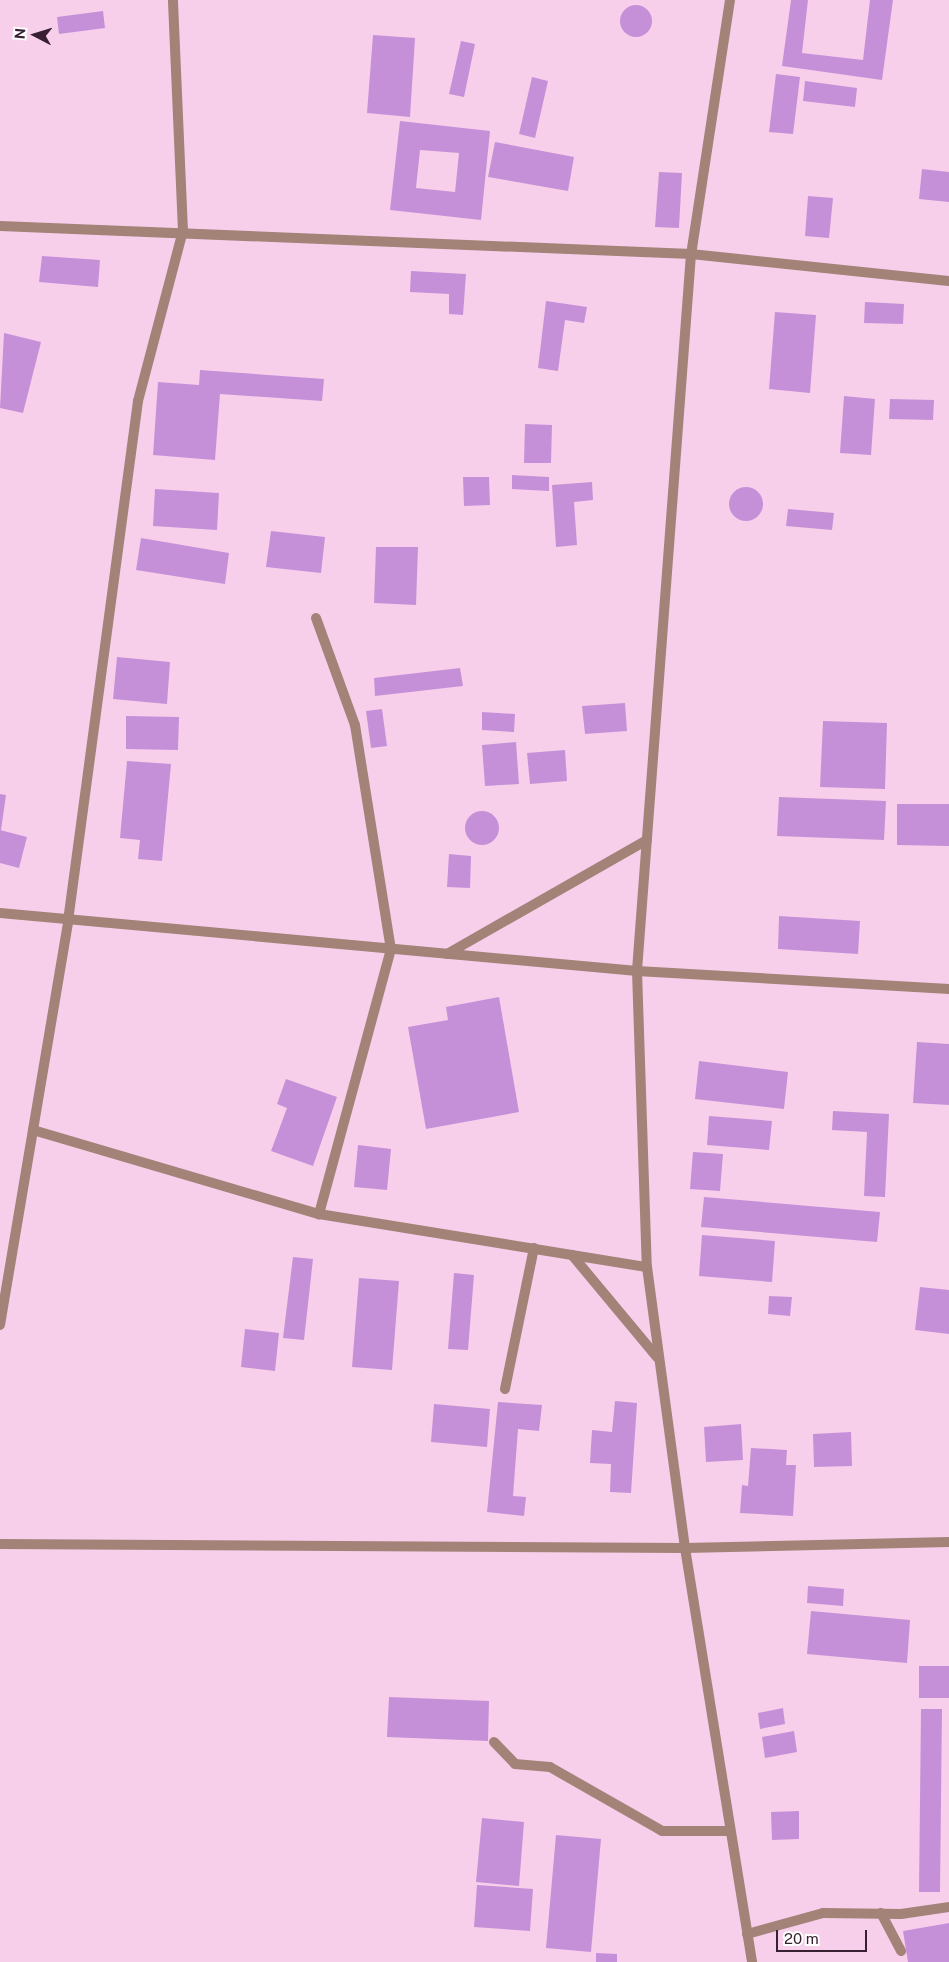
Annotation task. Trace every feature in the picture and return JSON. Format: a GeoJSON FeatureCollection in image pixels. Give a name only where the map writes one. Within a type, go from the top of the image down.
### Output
{"type":"FeatureCollection","features":[{"type":"Feature","properties":{"kind":"street"},"geometry":{"type":"LineString","coordinates":[[0,1325],[68,921],[138,401],[183,232],[173,0]]}},
{"type":"Feature","properties":{"kind":"street"},"geometry":{"type":"LineString","coordinates":[[730,0],[691,254],[637,971],[646,1267],[685,1548],[729,1831],[752,1962]]}},
{"type":"Feature","properties":{"kind":"street"},"geometry":{"type":"LineString","coordinates":[[0,226],[691,254],[949,281]]}},
{"type":"Feature","properties":{"kind":"street"},"geometry":{"type":"LineString","coordinates":[[316,618],[355,725],[391,949],[319,1214]]}},
{"type":"Feature","properties":{"kind":"street"},"geometry":{"type":"LineString","coordinates":[[447,954],[647,840]]}},
{"type":"Feature","properties":{"kind":"street"},"geometry":{"type":"LineString","coordinates":[[0,913],[68,921],[637,971],[949,989]]}},
{"type":"Feature","properties":{"kind":"street"},"geometry":{"type":"LineString","coordinates":[[33,1130],[319,1214],[646,1267]]}},
{"type":"Feature","properties":{"kind":"street"},"geometry":{"type":"LineString","coordinates":[[505,1389],[534,1248]]}},
{"type":"Feature","properties":{"kind":"street"},"geometry":{"type":"LineString","coordinates":[[572,1255],[657,1357]]}},
{"type":"Feature","properties":{"kind":"street"},"geometry":{"type":"LineString","coordinates":[[0,1544],[685,1548],[949,1542]]}},
{"type":"Feature","properties":{"kind":"street"},"geometry":{"type":"LineString","coordinates":[[494,1742],[515,1764],[550,1767],[662,1831],[729,1831]]}},
{"type":"Feature","properties":{"kind":"street"},"geometry":{"type":"LineString","coordinates":[[747,1934],[823,1913],[881,1913],[949,1907]]}},
{"type":"Feature","properties":{"kind":"street"},"geometry":{"type":"LineString","coordinates":[[881,1913],[900,1951]]}},
{"type":"Feature","properties":{"kind":"building"},"geometry":{"type":"Polygon","coordinates":[[[791,0],[808,0],[802,53],[863,60],[870,0],[893,0],[882,80],[782,66],[791,0]]]}},
{"type":"Feature","properties":{"kind":"building"},"geometry":{"type":"Polygon","coordinates":[[[636,5],[647,10],[652,21],[647,32],[636,37],[625,32],[620,21],[625,10],[636,5]]]}},
{"type":"Feature","properties":{"kind":"building"},"geometry":{"type":"Polygon","coordinates":[[[103,11],[105,28],[59,34],[57,17],[103,11]]]}},
{"type":"Feature","properties":{"kind":"building"},"geometry":{"type":"Polygon","coordinates":[[[373,35],[415,38],[410,117],[367,113],[373,35]]]}},
{"type":"Feature","properties":{"kind":"building"},"geometry":{"type":"Polygon","coordinates":[[[461,41],[475,44],[464,97],[449,94],[461,41]]]}},
{"type":"Feature","properties":{"kind":"building"},"geometry":{"type":"Polygon","coordinates":[[[776,74],[800,77],[793,134],[769,132],[776,74]]]}},
{"type":"Feature","properties":{"kind":"building"},"geometry":{"type":"Polygon","coordinates":[[[532,77],[548,81],[535,138],[519,134],[532,77]]]}},
{"type":"Feature","properties":{"kind":"building"},"geometry":{"type":"Polygon","coordinates":[[[805,81],[857,88],[855,107],[803,101],[805,81]]]}},
{"type":"Feature","properties":{"kind":"building"},"geometry":{"type":"Polygon","coordinates":[[[400,121],[490,131],[481,220],[390,210],[400,121]],[[420,150],[416,188],[455,192],[459,153],[420,150]]]}},
{"type":"Feature","properties":{"kind":"building"},"geometry":{"type":"Polygon","coordinates":[[[495,142],[574,157],[568,191],[488,177],[495,142]]]}},
{"type":"Feature","properties":{"kind":"building"},"geometry":{"type":"Polygon","coordinates":[[[922,169],[949,172],[949,202],[919,199],[922,169]]]}},
{"type":"Feature","properties":{"kind":"building"},"geometry":{"type":"Polygon","coordinates":[[[659,172],[682,173],[679,228],[655,227],[659,172]]]}},
{"type":"Feature","properties":{"kind":"building"},"geometry":{"type":"Polygon","coordinates":[[[808,196],[833,198],[829,238],[805,236],[808,196]]]}},
{"type":"Feature","properties":{"kind":"building"},"geometry":{"type":"Polygon","coordinates":[[[42,256],[100,260],[98,287],[39,282],[42,256]]]}},
{"type":"Feature","properties":{"kind":"building"},"geometry":{"type":"Polygon","coordinates":[[[411,271],[466,274],[463,315],[449,314],[449,294],[410,292],[411,271]]]}},
{"type":"Feature","properties":{"kind":"building"},"geometry":{"type":"Polygon","coordinates":[[[546,301],[587,307],[584,323],[565,320],[558,371],[538,368],[546,301]]]}},
{"type":"Feature","properties":{"kind":"building"},"geometry":{"type":"Polygon","coordinates":[[[865,302],[904,304],[903,324],[864,323],[865,302]]]}},
{"type":"Feature","properties":{"kind":"building"},"geometry":{"type":"Polygon","coordinates":[[[775,312],[816,315],[810,393],[769,389],[775,312]]]}},
{"type":"Feature","properties":{"kind":"building"},"geometry":{"type":"Polygon","coordinates":[[[4,333],[41,342],[23,413],[0,408],[4,333]]]}},
{"type":"Feature","properties":{"kind":"building"},"geometry":{"type":"Polygon","coordinates":[[[200,370],[324,379],[322,401],[220,394],[215,460],[153,455],[158,382],[199,385],[200,370]]]}},
{"type":"Feature","properties":{"kind":"building"},"geometry":{"type":"Polygon","coordinates":[[[844,396],[875,399],[871,455],[840,453],[844,396]]]}},
{"type":"Feature","properties":{"kind":"building"},"geometry":{"type":"Polygon","coordinates":[[[890,399],[934,400],[933,420],[889,419],[890,399]]]}},
{"type":"Feature","properties":{"kind":"building"},"geometry":{"type":"Polygon","coordinates":[[[525,424],[552,425],[551,463],[524,463],[525,424]]]}},
{"type":"Feature","properties":{"kind":"building"},"geometry":{"type":"Polygon","coordinates":[[[512,475],[549,477],[549,491],[512,489],[512,475]]]}},
{"type":"Feature","properties":{"kind":"building"},"geometry":{"type":"Polygon","coordinates":[[[463,477],[489,477],[490,505],[464,506],[463,477]]]}},
{"type":"Feature","properties":{"kind":"building"},"geometry":{"type":"Polygon","coordinates":[[[592,482],[593,500],[574,502],[577,545],[556,547],[552,485],[592,482]]]}},
{"type":"Feature","properties":{"kind":"building"},"geometry":{"type":"Polygon","coordinates":[[[746,487],[758,492],[763,504],[758,516],[746,521],[734,516],[729,504],[734,492],[746,487]]]}},
{"type":"Feature","properties":{"kind":"building"},"geometry":{"type":"Polygon","coordinates":[[[155,489],[219,493],[217,530],[153,526],[155,489]]]}},
{"type":"Feature","properties":{"kind":"building"},"geometry":{"type":"Polygon","coordinates":[[[788,509],[834,513],[832,530],[786,526],[788,509]]]}},
{"type":"Feature","properties":{"kind":"building"},"geometry":{"type":"Polygon","coordinates":[[[271,531],[325,537],[321,573],[266,567],[271,531]]]}},
{"type":"Feature","properties":{"kind":"building"},"geometry":{"type":"Polygon","coordinates":[[[141,538],[229,553],[225,584],[136,570],[141,538]]]}},
{"type":"Feature","properties":{"kind":"building"},"geometry":{"type":"Polygon","coordinates":[[[376,547],[418,547],[416,605],[374,603],[376,547]]]}},
{"type":"Feature","properties":{"kind":"building"},"geometry":{"type":"Polygon","coordinates":[[[117,657],[170,662],[167,704],[113,699],[117,657]]]}},
{"type":"Feature","properties":{"kind":"building"},"geometry":{"type":"Polygon","coordinates":[[[460,668],[463,686],[375,696],[374,678],[460,668]]]}},
{"type":"Feature","properties":{"kind":"building"},"geometry":{"type":"Polygon","coordinates":[[[625,703],[627,731],[585,734],[582,706],[625,703]]]}},
{"type":"Feature","properties":{"kind":"building"},"geometry":{"type":"Polygon","coordinates":[[[382,709],[387,746],[371,748],[366,711],[382,709]]]}},
{"type":"Feature","properties":{"kind":"building"},"geometry":{"type":"Polygon","coordinates":[[[482,712],[515,714],[514,732],[482,730],[482,712]]]}},
{"type":"Feature","properties":{"kind":"building"},"geometry":{"type":"Polygon","coordinates":[[[126,716],[179,717],[178,750],[126,749],[126,716]]]}},
{"type":"Feature","properties":{"kind":"building"},"geometry":{"type":"Polygon","coordinates":[[[823,721],[887,723],[885,789],[820,787],[823,721]]]}},
{"type":"Feature","properties":{"kind":"building"},"geometry":{"type":"Polygon","coordinates":[[[516,742],[519,784],[485,786],[482,745],[516,742]]]}},
{"type":"Feature","properties":{"kind":"building"},"geometry":{"type":"Polygon","coordinates":[[[565,750],[567,781],[530,784],[527,753],[565,750]]]}},
{"type":"Feature","properties":{"kind":"building"},"geometry":{"type":"Polygon","coordinates":[[[127,761],[171,764],[162,861],[138,859],[140,840],[120,838],[127,761]]]}},
{"type":"Feature","properties":{"kind":"building"},"geometry":{"type":"Polygon","coordinates":[[[0,794],[6,795],[1,830],[0,830],[0,794]]]}},
{"type":"Feature","properties":{"kind":"building"},"geometry":{"type":"Polygon","coordinates":[[[779,797],[886,801],[884,840],[777,836],[779,797]]]}},
{"type":"Feature","properties":{"kind":"building"},"geometry":{"type":"Polygon","coordinates":[[[897,804],[949,804],[949,846],[897,845],[897,804]]]}},
{"type":"Feature","properties":{"kind":"building"},"geometry":{"type":"Polygon","coordinates":[[[482,811],[494,816],[499,828],[494,840],[482,845],[470,840],[465,828],[470,816],[482,811]]]}},
{"type":"Feature","properties":{"kind":"building"},"geometry":{"type":"Polygon","coordinates":[[[0,830],[27,837],[19,868],[0,863],[0,830]]]}},
{"type":"Feature","properties":{"kind":"building"},"geometry":{"type":"Polygon","coordinates":[[[449,854],[471,856],[470,888],[447,887],[449,854]]]}},
{"type":"Feature","properties":{"kind":"building"},"geometry":{"type":"Polygon","coordinates":[[[779,916],[860,921],[858,954],[778,949],[779,916]]]}},
{"type":"Feature","properties":{"kind":"building"},"geometry":{"type":"Polygon","coordinates":[[[499,997],[519,1112],[426,1129],[408,1027],[448,1020],[446,1007],[499,997]]]}},
{"type":"Feature","properties":{"kind":"building"},"geometry":{"type":"Polygon","coordinates":[[[917,1042],[949,1044],[949,1105],[913,1103],[917,1042]]]}},
{"type":"Feature","properties":{"kind":"building"},"geometry":{"type":"Polygon","coordinates":[[[699,1061],[788,1072],[784,1109],[695,1099],[699,1061]]]}},
{"type":"Feature","properties":{"kind":"building"},"geometry":{"type":"Polygon","coordinates":[[[286,1079],[337,1097],[313,1166],[271,1151],[287,1108],[277,1104],[286,1079]]]}},
{"type":"Feature","properties":{"kind":"building"},"geometry":{"type":"Polygon","coordinates":[[[833,1111],[889,1114],[885,1197],[864,1196],[867,1132],[832,1130],[833,1111]]]}},
{"type":"Feature","properties":{"kind":"building"},"geometry":{"type":"Polygon","coordinates":[[[709,1116],[772,1121],[769,1150],[707,1145],[709,1116]]]}},
{"type":"Feature","properties":{"kind":"building"},"geometry":{"type":"Polygon","coordinates":[[[358,1145],[391,1149],[387,1190],[354,1187],[358,1145]]]}},
{"type":"Feature","properties":{"kind":"building"},"geometry":{"type":"Polygon","coordinates":[[[693,1152],[723,1154],[720,1191],[690,1189],[693,1152]]]}},
{"type":"Feature","properties":{"kind":"building"},"geometry":{"type":"Polygon","coordinates":[[[704,1197],[880,1212],[877,1242],[701,1227],[704,1197]]]}},
{"type":"Feature","properties":{"kind":"building"},"geometry":{"type":"Polygon","coordinates":[[[702,1235],[775,1241],[772,1282],[699,1276],[702,1235]]]}},
{"type":"Feature","properties":{"kind":"building"},"geometry":{"type":"Polygon","coordinates":[[[293,1257],[313,1259],[304,1340],[283,1338],[293,1257]]]}},
{"type":"Feature","properties":{"kind":"building"},"geometry":{"type":"Polygon","coordinates":[[[454,1273],[474,1275],[468,1350],[448,1349],[454,1273]]]}},
{"type":"Feature","properties":{"kind":"building"},"geometry":{"type":"Polygon","coordinates":[[[359,1278],[399,1281],[392,1370],[352,1367],[359,1278]]]}},
{"type":"Feature","properties":{"kind":"building"},"geometry":{"type":"Polygon","coordinates":[[[920,1287],[949,1290],[949,1334],[915,1330],[920,1287]]]}},
{"type":"Feature","properties":{"kind":"building"},"geometry":{"type":"Polygon","coordinates":[[[769,1296],[792,1297],[790,1316],[768,1314],[769,1296]]]}},
{"type":"Feature","properties":{"kind":"building"},"geometry":{"type":"Polygon","coordinates":[[[245,1329],[279,1333],[275,1371],[241,1367],[245,1329]]]}},
{"type":"Feature","properties":{"kind":"building"},"geometry":{"type":"Polygon","coordinates":[[[615,1401],[637,1403],[631,1493],[610,1492],[611,1464],[590,1463],[592,1430],[612,1432],[615,1401]]]}},
{"type":"Feature","properties":{"kind":"building"},"geometry":{"type":"Polygon","coordinates":[[[498,1402],[542,1405],[539,1431],[518,1429],[513,1496],[526,1497],[524,1516],[487,1512],[498,1402]]]}},
{"type":"Feature","properties":{"kind":"building"},"geometry":{"type":"Polygon","coordinates":[[[434,1404],[490,1409],[487,1447],[431,1442],[434,1404]]]}},
{"type":"Feature","properties":{"kind":"building"},"geometry":{"type":"Polygon","coordinates":[[[741,1424],[743,1460],[706,1462],[704,1427],[741,1424]]]}},
{"type":"Feature","properties":{"kind":"building"},"geometry":{"type":"Polygon","coordinates":[[[851,1432],[852,1466],[814,1467],[813,1434],[851,1432]]]}},
{"type":"Feature","properties":{"kind":"building"},"geometry":{"type":"Polygon","coordinates":[[[751,1448],[787,1450],[786,1465],[796,1465],[793,1516],[740,1513],[742,1485],[748,1486],[751,1448]]]}},
{"type":"Feature","properties":{"kind":"building"},"geometry":{"type":"Polygon","coordinates":[[[808,1586],[844,1589],[843,1606],[807,1603],[808,1586]]]}},
{"type":"Feature","properties":{"kind":"building"},"geometry":{"type":"Polygon","coordinates":[[[811,1611],[910,1620],[907,1663],[807,1654],[811,1611]]]}},
{"type":"Feature","properties":{"kind":"building"},"geometry":{"type":"Polygon","coordinates":[[[919,1666],[949,1666],[949,1698],[919,1698],[919,1666]]]}},
{"type":"Feature","properties":{"kind":"building"},"geometry":{"type":"Polygon","coordinates":[[[389,1697],[489,1701],[488,1741],[387,1737],[389,1697]]]}},
{"type":"Feature","properties":{"kind":"building"},"geometry":{"type":"Polygon","coordinates":[[[783,1708],[785,1724],[760,1729],[758,1713],[783,1708]]]}},
{"type":"Feature","properties":{"kind":"building"},"geometry":{"type":"Polygon","coordinates":[[[921,1709],[942,1709],[940,1892],[919,1892],[921,1709]]]}},
{"type":"Feature","properties":{"kind":"building"},"geometry":{"type":"Polygon","coordinates":[[[794,1731],[797,1752],[765,1758],[762,1737],[794,1731]]]}},
{"type":"Feature","properties":{"kind":"building"},"geometry":{"type":"Polygon","coordinates":[[[799,1811],[799,1839],[772,1840],[771,1812],[799,1811]]]}},
{"type":"Feature","properties":{"kind":"building"},"geometry":{"type":"Polygon","coordinates":[[[482,1818],[524,1822],[519,1886],[476,1882],[482,1818]]]}},
{"type":"Feature","properties":{"kind":"building"},"geometry":{"type":"Polygon","coordinates":[[[556,1835],[601,1839],[591,1952],[546,1948],[556,1835]]]}},
{"type":"Feature","properties":{"kind":"building"},"geometry":{"type":"Polygon","coordinates":[[[477,1885],[533,1889],[530,1931],[474,1927],[477,1885]]]}},
{"type":"Feature","properties":{"kind":"building"},"geometry":{"type":"Polygon","coordinates":[[[949,1923],[949,1962],[908,1962],[903,1931],[949,1923]]]}},
{"type":"Feature","properties":{"kind":"building"},"geometry":{"type":"Polygon","coordinates":[[[596,1953],[617,1954],[617,1962],[596,1962],[596,1953]]]}}]}
